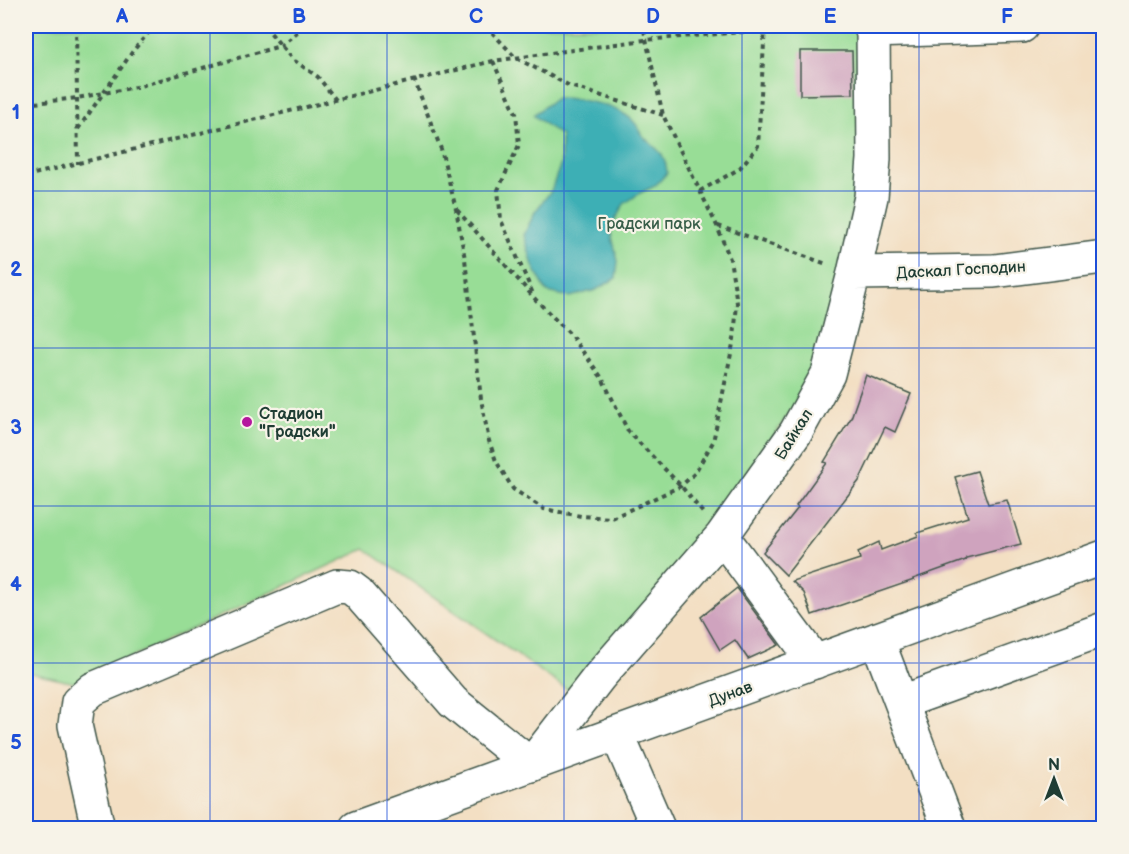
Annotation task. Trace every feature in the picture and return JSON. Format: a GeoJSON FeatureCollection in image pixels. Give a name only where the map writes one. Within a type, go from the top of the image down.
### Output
{"type":"FeatureCollection","features":[{"type":"Feature","properties":{"kind":"street"},"geometry":{"type":"LineString","coordinates":[[872,28],[1022,26]]}},
{"type":"Feature","properties":{"kind":"street","name":"Байкал"},"geometry":{"type":"LineString","coordinates":[[531,765],[599,677],[722,536],[796,432],[828,374],[854,273],[870,197],[874,159],[872,28]]}},
{"type":"Feature","properties":{"kind":"street","name":"Даскал Господин"},"geometry":{"type":"LineString","coordinates":[[854,273],[994,271],[1104,256]]}},
{"type":"Feature","properties":{"kind":"street"},"geometry":{"type":"LineString","coordinates":[[722,536],[815,662]]}},
{"type":"Feature","properties":{"kind":"street","name":"Дунав"},"geometry":{"type":"LineString","coordinates":[[356,828],[1104,557]]}},
{"type":"Feature","properties":{"kind":"street"},"geometry":{"type":"LineString","coordinates":[[98,824],[75,725],[78,702],[93,689],[338,586],[350,587],[358,593],[453,702],[531,765]]}},
{"type":"Feature","properties":{"kind":"street"},"geometry":{"type":"LineString","coordinates":[[902,702],[1104,629]]}},
{"type":"Feature","properties":{"kind":"street"},"geometry":{"type":"LineString","coordinates":[[877,639],[949,828]]}},
{"type":"Feature","properties":{"kind":"street"},"geometry":{"type":"LineString","coordinates":[[617,734],[658,828]]}},
{"type":"Feature","properties":{"kind":"path"},"geometry":{"type":"LineString","coordinates":[[76,26],[78,164]]}},
{"type":"Feature","properties":{"kind":"path"},"geometry":{"type":"LineString","coordinates":[[77,130],[154,26]]}},
{"type":"Feature","properties":{"kind":"path"},"geometry":{"type":"LineString","coordinates":[[265,26],[292,59],[318,77],[336,100]]}},
{"type":"Feature","properties":{"kind":"path"},"geometry":{"type":"LineString","coordinates":[[26,104],[77,98],[136,87],[280,46],[300,30],[301,26]]}},
{"type":"Feature","properties":{"kind":"path"},"geometry":{"type":"LineString","coordinates":[[486,26],[516,58],[570,86],[663,115]]}},
{"type":"Feature","properties":{"kind":"path"},"geometry":{"type":"LineString","coordinates":[[414,79],[441,149],[456,209],[465,259],[481,399],[489,441],[496,461],[513,489],[544,509],[581,516],[612,518],[681,486],[694,474],[713,442],[734,339],[737,303],[730,259],[717,226],[663,115],[643,26]]}},
{"type":"Feature","properties":{"kind":"path"},"geometry":{"type":"LineString","coordinates":[[700,191],[739,169],[758,146],[765,28]]}},
{"type":"Feature","properties":{"kind":"path"},"geometry":{"type":"LineString","coordinates":[[26,176],[494,61],[645,40],[765,28],[872,28]]}},
{"type":"Feature","properties":{"kind":"path"},"geometry":{"type":"LineString","coordinates":[[494,61],[516,113],[519,145],[498,190],[501,220],[536,300]]}},
{"type":"Feature","properties":{"kind":"path"},"geometry":{"type":"LineString","coordinates":[[456,209],[536,300],[570,334],[602,378],[628,431],[681,486],[722,536]]}},
{"type":"Feature","properties":{"kind":"path"},"geometry":{"type":"LineString","coordinates":[[717,226],[854,273]]}},
{"type":"Feature","properties":{"kind":"green space","name":"Градски парк"},"geometry":{"type":"Polygon","coordinates":[[[26,26],[862,26],[861,159],[836,301],[804,392],[707,534],[569,691],[365,549],[75,683],[26,672],[26,26]]]}},
{"type":"Feature","properties":{"kind":"water"},"geometry":{"type":"Polygon","coordinates":[[[556,98],[599,104],[628,117],[636,124],[642,135],[662,154],[667,173],[655,186],[624,204],[610,229],[618,261],[616,278],[596,290],[570,297],[547,292],[533,266],[524,235],[535,212],[551,191],[561,163],[561,136],[533,115],[556,98]]]}},
{"type":"Feature","properties":{"kind":"building"},"geometry":{"type":"Polygon","coordinates":[[[800,51],[852,51],[853,94],[800,95],[800,51]]]}},
{"type":"Feature","properties":{"kind":"building"},"geometry":{"type":"Polygon","coordinates":[[[866,375],[911,394],[895,432],[885,427],[859,481],[786,575],[763,552],[798,508],[796,506],[827,463],[824,462],[851,418],[866,375]]]}},
{"type":"Feature","properties":{"kind":"building"},"geometry":{"type":"Polygon","coordinates":[[[977,471],[988,504],[1007,500],[1021,544],[966,558],[966,560],[914,580],[812,615],[804,593],[792,581],[860,559],[858,552],[879,542],[881,550],[918,536],[917,533],[968,517],[955,477],[977,471]]]}},
{"type":"Feature","properties":{"kind":"building"},"geometry":{"type":"Polygon","coordinates":[[[737,588],[779,645],[748,659],[735,640],[720,650],[701,617],[737,588]]]}},
{"type":"Feature","properties":{"kind":"place","name":"Стадион \"Градски\""},"geometry":{"type":"Point","coordinates":[247,422]}}]}
